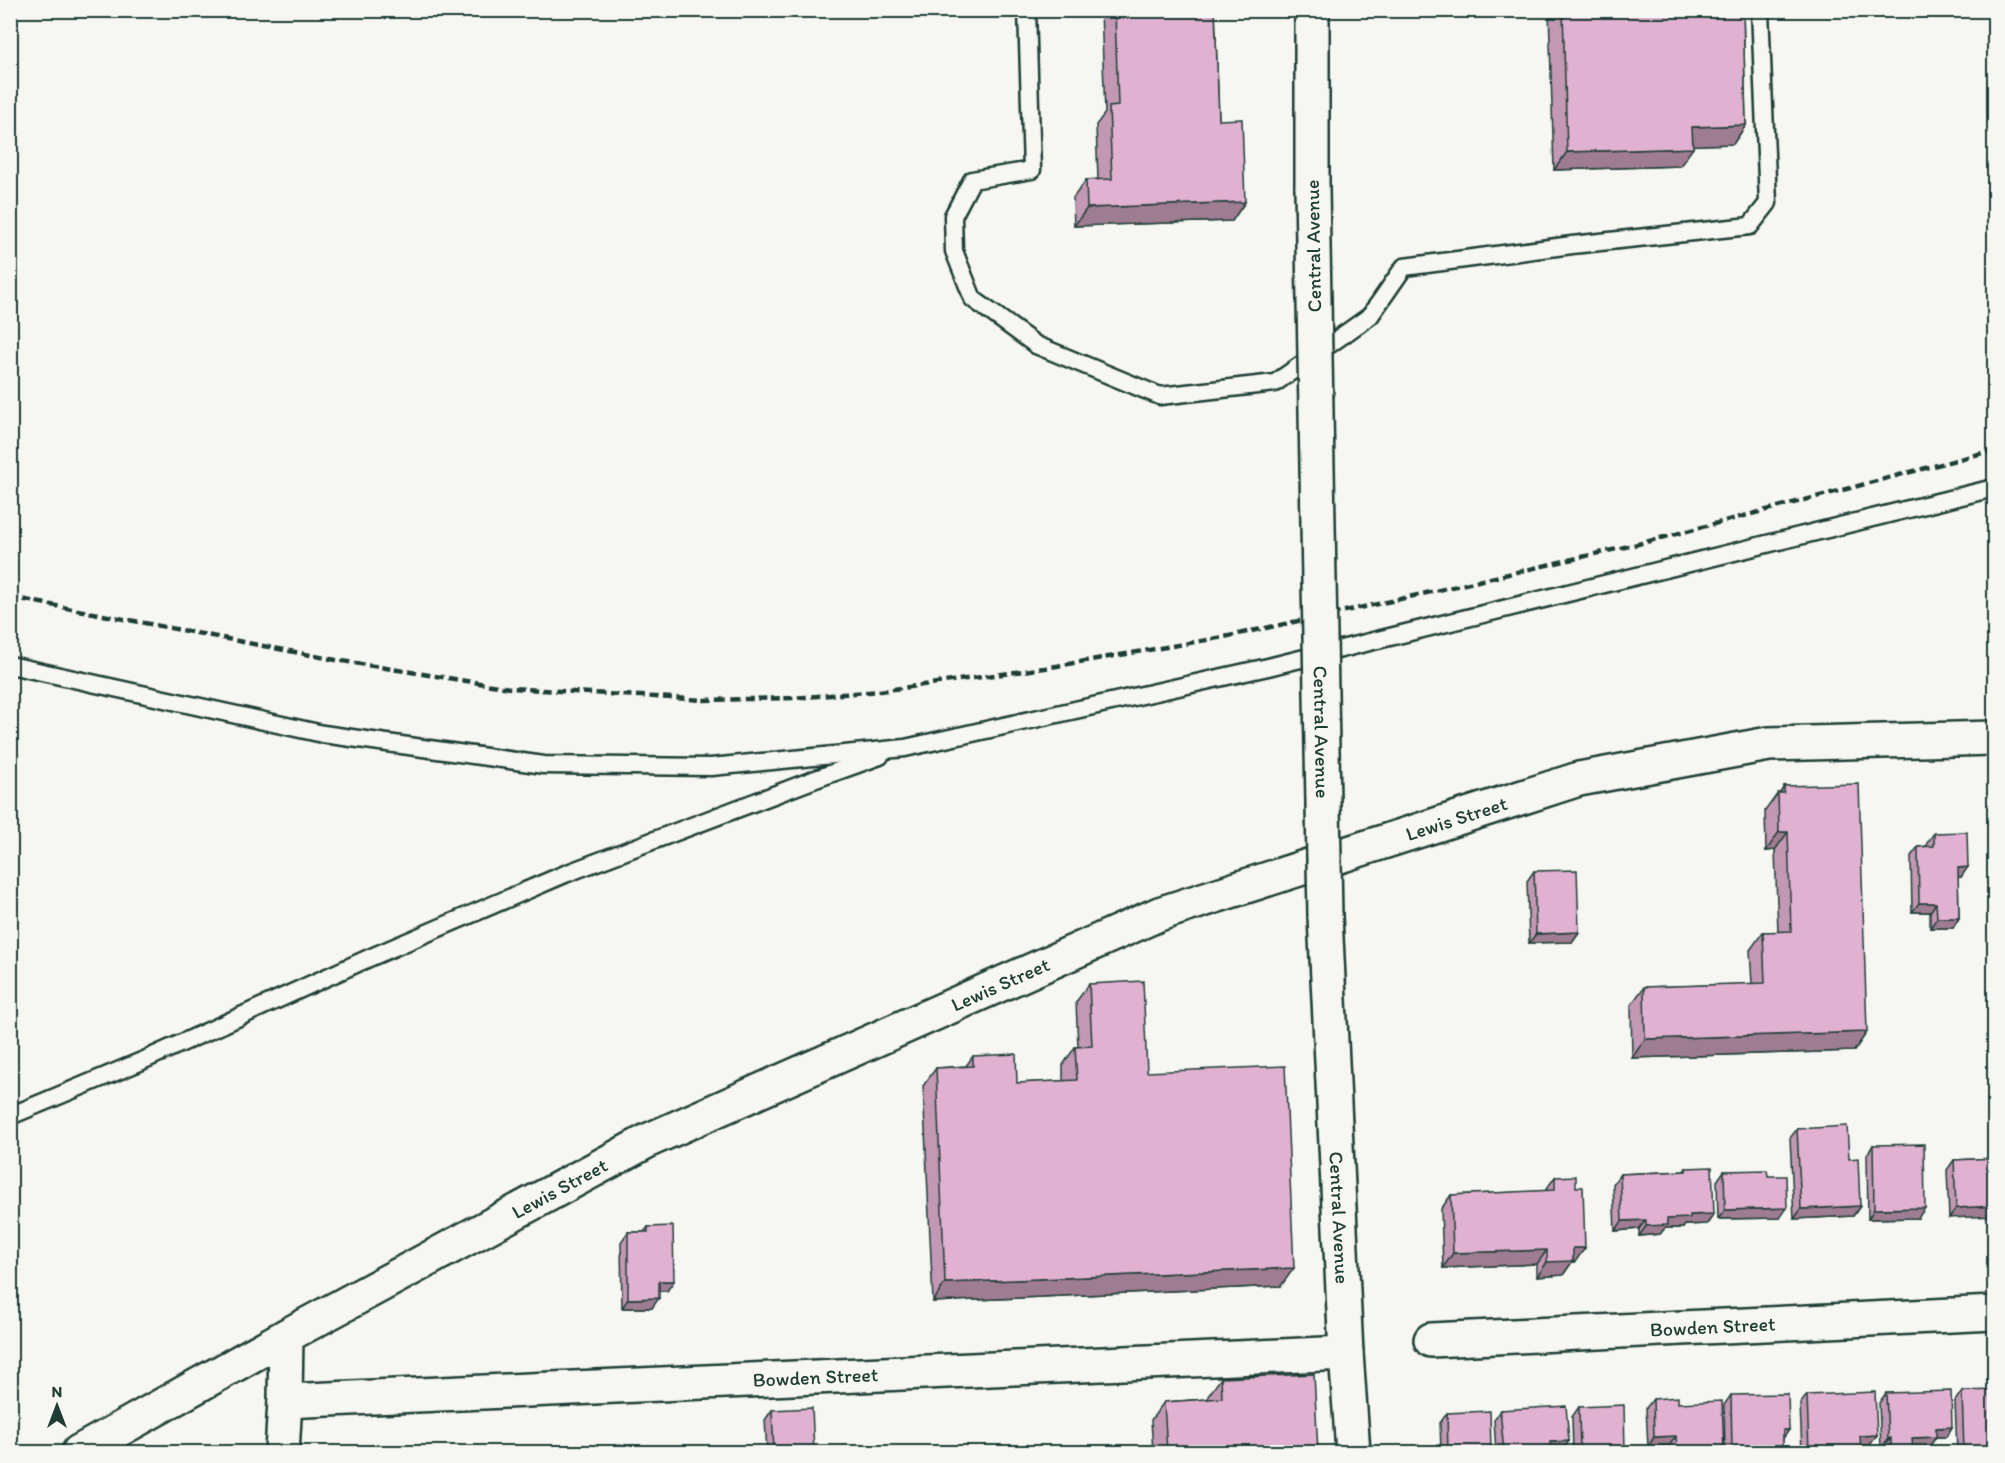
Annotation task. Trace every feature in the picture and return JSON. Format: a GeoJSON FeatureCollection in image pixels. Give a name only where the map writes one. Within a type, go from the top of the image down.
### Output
{"type":"FeatureCollection","features":[{"type":"Feature","properties":{"kind":"street","name":"Central Avenue"},"geometry":{"type":"LineString","coordinates":[[1312,10],[1312,188],[1325,916],[1346,1353],[1353,1452]]}},
{"type":"Feature","properties":{"kind":"street","name":"Lewis Street"},"geometry":{"type":"LineString","coordinates":[[79,1452],[286,1336],[649,1140],[1158,914],[1579,779],[1768,744],[1995,738]]}},
{"type":"Feature","properties":{"kind":"street","name":"Bowden Street"},"geometry":{"type":"LineString","coordinates":[[1431,1340],[1995,1313]]}},
{"type":"Feature","properties":{"kind":"street"},"geometry":{"type":"LineString","coordinates":[[282,1452],[286,1336]]}},
{"type":"Feature","properties":{"kind":"street","name":"Bowden Street"},"geometry":{"type":"LineString","coordinates":[[285,1401],[1346,1353]]}},
{"type":"Feature","properties":{"kind":"lane"},"geometry":{"type":"LineString","coordinates":[[1027,10],[1032,170],[972,180],[953,216],[954,251],[973,299],[1036,345],[1160,396],[1275,383],[1371,316],[1404,267],[1572,245],[1750,226],[1768,203],[1760,10]]}},
{"type":"Feature","properties":{"kind":"lane"},"geometry":{"type":"LineString","coordinates":[[10,1116],[142,1061],[369,958],[565,874],[813,780],[905,748],[1268,667],[1995,488]]}},
{"type":"Feature","properties":{"kind":"lane"},"geometry":{"type":"LineString","coordinates":[[10,665],[323,734],[543,765],[711,767],[905,748]]}},
{"type":"Feature","properties":{"kind":"building"},"geometry":{"type":"Polygon","coordinates":[[[1115,10],[1215,10],[1219,120],[1242,119],[1245,202],[1087,208],[1086,180],[1112,179],[1109,107],[1118,106],[1115,10]]]}},
{"type":"Feature","properties":{"kind":"building"},"geometry":{"type":"Polygon","coordinates":[[[1563,10],[1743,10],[1746,125],[1692,127],[1693,148],[1567,152],[1563,10]]]}},
{"type":"Feature","properties":{"kind":"building"},"geometry":{"type":"Polygon","coordinates":[[[1859,784],[1867,1032],[1645,1039],[1644,987],[1765,983],[1763,932],[1791,931],[1788,832],[1779,832],[1778,793],[1784,793],[1784,786],[1859,784]]]}},
{"type":"Feature","properties":{"kind":"building"},"geometry":{"type":"Polygon","coordinates":[[[1967,832],[1968,867],[1958,868],[1959,918],[1937,918],[1936,903],[1919,903],[1918,847],[1934,846],[1934,833],[1967,832]]]}},
{"type":"Feature","properties":{"kind":"building"},"geometry":{"type":"Polygon","coordinates":[[[1577,870],[1579,932],[1536,934],[1534,871],[1577,870]]]}},
{"type":"Feature","properties":{"kind":"building"},"geometry":{"type":"Polygon","coordinates":[[[1143,981],[1147,1072],[1285,1066],[1294,1268],[945,1283],[936,1068],[973,1066],[973,1056],[1016,1054],[1017,1083],[1077,1080],[1075,1047],[1092,1046],[1089,984],[1143,981]]]}},
{"type":"Feature","properties":{"kind":"building"},"geometry":{"type":"Polygon","coordinates":[[[1847,1126],[1849,1159],[1858,1158],[1860,1206],[1801,1209],[1797,1129],[1847,1126]]]}},
{"type":"Feature","properties":{"kind":"building"},"geometry":{"type":"Polygon","coordinates":[[[1924,1144],[1925,1208],[1874,1209],[1873,1145],[1924,1144]]]}},
{"type":"Feature","properties":{"kind":"building"},"geometry":{"type":"Polygon","coordinates":[[[1995,1158],[1995,1206],[1956,1208],[1954,1160],[1995,1158]]]}},
{"type":"Feature","properties":{"kind":"building"},"geometry":{"type":"Polygon","coordinates":[[[1712,1167],[1714,1214],[1667,1219],[1667,1225],[1646,1226],[1646,1220],[1622,1221],[1620,1174],[1686,1171],[1686,1168],[1712,1167]]]}},
{"type":"Feature","properties":{"kind":"building"},"geometry":{"type":"Polygon","coordinates":[[[1767,1170],[1768,1176],[1786,1176],[1787,1208],[1725,1210],[1724,1171],[1767,1170]]]}},
{"type":"Feature","properties":{"kind":"building"},"geometry":{"type":"Polygon","coordinates":[[[1576,1176],[1576,1187],[1583,1187],[1585,1248],[1573,1248],[1573,1261],[1547,1262],[1547,1250],[1453,1253],[1451,1195],[1555,1190],[1555,1177],[1576,1176]]]}},
{"type":"Feature","properties":{"kind":"building"},"geometry":{"type":"Polygon","coordinates":[[[673,1226],[674,1281],[659,1281],[659,1298],[628,1299],[628,1232],[648,1232],[648,1227],[673,1226]]]}},
{"type":"Feature","properties":{"kind":"building"},"geometry":{"type":"Polygon","coordinates":[[[1314,1374],[1318,1452],[1167,1452],[1164,1402],[1222,1398],[1221,1378],[1314,1374]]]}},
{"type":"Feature","properties":{"kind":"building"},"geometry":{"type":"Polygon","coordinates":[[[1995,1390],[1995,1452],[1964,1452],[1962,1391],[1995,1390]]]}},
{"type":"Feature","properties":{"kind":"building"},"geometry":{"type":"Polygon","coordinates":[[[1951,1391],[1952,1427],[1936,1428],[1936,1437],[1912,1438],[1913,1452],[1891,1452],[1891,1438],[1888,1439],[1886,1393],[1951,1391]]]}},
{"type":"Feature","properties":{"kind":"building"},"geometry":{"type":"Polygon","coordinates":[[[1875,1392],[1877,1435],[1860,1436],[1861,1452],[1809,1452],[1807,1395],[1875,1392]]]}},
{"type":"Feature","properties":{"kind":"building"},"geometry":{"type":"Polygon","coordinates":[[[1788,1394],[1789,1430],[1783,1430],[1783,1452],[1732,1452],[1731,1395],[1788,1394]]]}},
{"type":"Feature","properties":{"kind":"building"},"geometry":{"type":"Polygon","coordinates":[[[1678,1397],[1678,1403],[1722,1401],[1724,1452],[1677,1452],[1676,1436],[1654,1437],[1653,1399],[1678,1397]]]}},
{"type":"Feature","properties":{"kind":"building"},"geometry":{"type":"Polygon","coordinates":[[[1624,1405],[1625,1452],[1580,1452],[1579,1407],[1624,1405]]]}},
{"type":"Feature","properties":{"kind":"building"},"geometry":{"type":"Polygon","coordinates":[[[1566,1406],[1569,1441],[1550,1442],[1550,1450],[1504,1452],[1500,1410],[1566,1406]]]}},
{"type":"Feature","properties":{"kind":"building"},"geometry":{"type":"Polygon","coordinates":[[[812,1408],[814,1452],[774,1452],[772,1410],[812,1408]]]}},
{"type":"Feature","properties":{"kind":"building"},"geometry":{"type":"Polygon","coordinates":[[[1490,1411],[1491,1452],[1448,1452],[1447,1413],[1490,1411]]]}},
{"type":"Feature","properties":{"kind":"railway"},"geometry":{"type":"LineString","coordinates":[[10,597],[336,660],[510,688],[704,700],[793,698],[880,691],[1045,668],[1224,637],[1638,544],[1994,450]]}}]}
